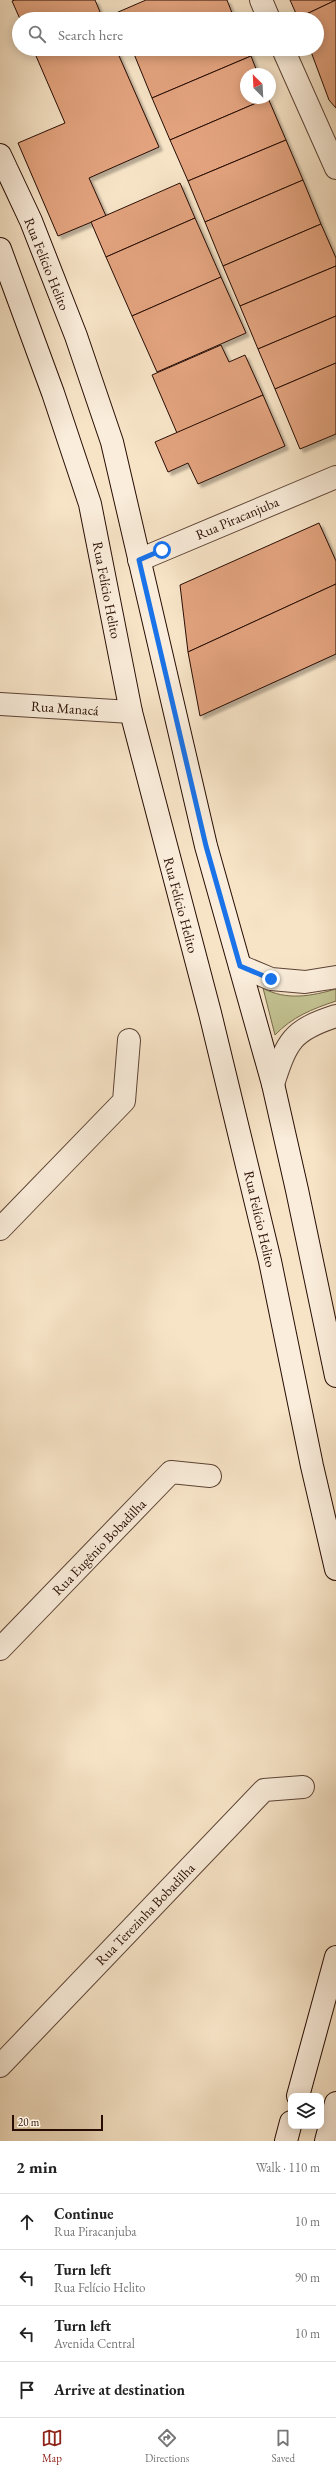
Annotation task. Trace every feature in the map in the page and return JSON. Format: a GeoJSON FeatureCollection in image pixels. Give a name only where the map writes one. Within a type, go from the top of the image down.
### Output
{"type":"FeatureCollection","features":[{"type":"Feature","properties":{"kind":"main road"},"geometry":{"type":"LineString","coordinates":[[261,0],[266,12]]}},
{"type":"Feature","properties":{"kind":"main road"},"geometry":{"type":"LineString","coordinates":[[286,56],[336,166]]}},
{"type":"Feature","properties":{"kind":"main road","name":"Rua Felício Helito"},"geometry":{"type":"LineString","coordinates":[[0,154],[31,221],[76,336],[112,442],[126,494],[139,560],[206,846],[273,1084],[298,1190],[336,1376]]}},
{"type":"Feature","properties":{"kind":"main road","name":"Rua Felício Helito"},"geometry":{"type":"LineString","coordinates":[[0,249],[53,393],[90,504],[131,712],[210,1013],[270,1261],[312,1466],[336,1569]]}},
{"type":"Feature","properties":{"kind":"main road","name":"Rua Piracanjuba"},"geometry":{"type":"LineString","coordinates":[[139,560],[336,477]]}},
{"type":"Feature","properties":{"kind":"main road","name":"Rua Manacá"},"geometry":{"type":"LineString","coordinates":[[0,704],[131,712]]}},
{"type":"Feature","properties":{"kind":"main road"},"geometry":{"type":"LineString","coordinates":[[240,966],[271,979],[305,982],[336,978]]}},
{"type":"Feature","properties":{"kind":"main road"},"geometry":{"type":"LineString","coordinates":[[273,1084],[284,1050],[290,1042],[312,1024],[336,1016]]}},
{"type":"Feature","properties":{"kind":"main road"},"geometry":{"type":"LineString","coordinates":[[0,1229],[124,1101],[129,1040]]}},
{"type":"Feature","properties":{"kind":"main road","name":"Rua Eugênio Bobadilha"},"geometry":{"type":"LineString","coordinates":[[0,1649],[171,1472],[210,1476]]}},
{"type":"Feature","properties":{"kind":"main road","name":"Rua Terezinha Bobadilha"},"geometry":{"type":"LineString","coordinates":[[0,2066],[264,1790],[303,1787]]}},
{"type":"Feature","properties":{"kind":"main road"},"geometry":{"type":"LineString","coordinates":[[299,2093],[336,1957]]}},
{"type":"Feature","properties":{"kind":"main road"},"geometry":{"type":"LineString","coordinates":[[326,2141],[336,2103]]}},
{"type":"Feature","properties":{"kind":"main road"},"geometry":{"type":"LineString","coordinates":[[286,2141],[289,2129]]}},
{"type":"Feature","properties":{"kind":"shaded area"},"geometry":{"type":"Polygon","coordinates":[[[263,988],[281,995],[290,996],[318,994],[336,989],[336,1001],[295,1018],[275,1035],[263,988]]]}},
{"type":"Feature","properties":{"kind":"building"},"geometry":{"type":"Polygon","coordinates":[[[95,0],[100,12],[17,12],[12,1],[95,0]]]}},
{"type":"Feature","properties":{"kind":"building"},"geometry":{"type":"Polygon","coordinates":[[[146,0],[227,0],[232,12],[118,12],[146,0]]]}},
{"type":"Feature","properties":{"kind":"building"},"geometry":{"type":"Polygon","coordinates":[[[290,0],[336,0],[311,12],[295,12],[290,0]]]}},
{"type":"Feature","properties":{"kind":"building"},"geometry":{"type":"Polygon","coordinates":[[[336,0],[336,108],[329,100],[313,56],[324,56],[324,12],[311,12],[336,0]]]}},
{"type":"Feature","properties":{"kind":"building"},"geometry":{"type":"Polygon","coordinates":[[[36,56],[119,56],[159,147],[89,178],[106,216],[58,236],[18,143],[65,123],[36,56]]]}},
{"type":"Feature","properties":{"kind":"building"},"geometry":{"type":"Polygon","coordinates":[[[135,56],[251,56],[152,98],[135,56]]]}},
{"type":"Feature","properties":{"kind":"building"},"geometry":{"type":"Polygon","coordinates":[[[251,56],[256,68],[240,68],[240,104],[254,104],[170,140],[152,98],[251,56]]]}},
{"type":"Feature","properties":{"kind":"building"},"geometry":{"type":"Polygon","coordinates":[[[254,104],[271,104],[286,140],[188,181],[170,140],[254,104]]]}},
{"type":"Feature","properties":{"kind":"building"},"geometry":{"type":"Polygon","coordinates":[[[286,140],[303,180],[205,222],[188,181],[286,140]]]}},
{"type":"Feature","properties":{"kind":"building"},"geometry":{"type":"Polygon","coordinates":[[[303,180],[321,224],[223,266],[205,222],[303,180]]]}},
{"type":"Feature","properties":{"kind":"building"},"geometry":{"type":"Polygon","coordinates":[[[180,183],[195,218],[106,257],[91,222],[180,183]]]}},
{"type":"Feature","properties":{"kind":"building"},"geometry":{"type":"Polygon","coordinates":[[[195,218],[221,277],[132,316],[106,257],[195,218]]]}},
{"type":"Feature","properties":{"kind":"building"},"geometry":{"type":"Polygon","coordinates":[[[321,224],[336,258],[336,266],[240,306],[223,266],[321,224]]]}},
{"type":"Feature","properties":{"kind":"building"},"geometry":{"type":"Polygon","coordinates":[[[336,266],[336,316],[258,349],[240,306],[336,266]]]}},
{"type":"Feature","properties":{"kind":"building"},"geometry":{"type":"Polygon","coordinates":[[[221,277],[246,333],[157,372],[132,316],[221,277]]]}},
{"type":"Feature","properties":{"kind":"building"},"geometry":{"type":"Polygon","coordinates":[[[336,316],[336,363],[275,389],[258,349],[336,316]]]}},
{"type":"Feature","properties":{"kind":"building"},"geometry":{"type":"Polygon","coordinates":[[[221,345],[229,362],[245,355],[263,395],[177,433],[152,375],[221,345]]]}},
{"type":"Feature","properties":{"kind":"building"},"geometry":{"type":"Polygon","coordinates":[[[336,363],[336,434],[300,449],[275,389],[336,363]]]}},
{"type":"Feature","properties":{"kind":"building"},"geometry":{"type":"Polygon","coordinates":[[[263,395],[285,446],[198,484],[188,463],[168,472],[155,442],[263,395]]]}},
{"type":"Feature","properties":{"kind":"building"},"geometry":{"type":"Polygon","coordinates":[[[319,523],[336,561],[336,584],[188,652],[180,585],[319,523]]]}},
{"type":"Feature","properties":{"kind":"building"},"geometry":{"type":"Polygon","coordinates":[[[336,584],[336,654],[200,716],[188,652],[336,584]]]}},
{"type":"Feature","properties":{"kind":"route"},"geometry":{"type":"LineString","coordinates":[[162,550],[139,560],[206,846],[240,966],[271,979]]}}]}
